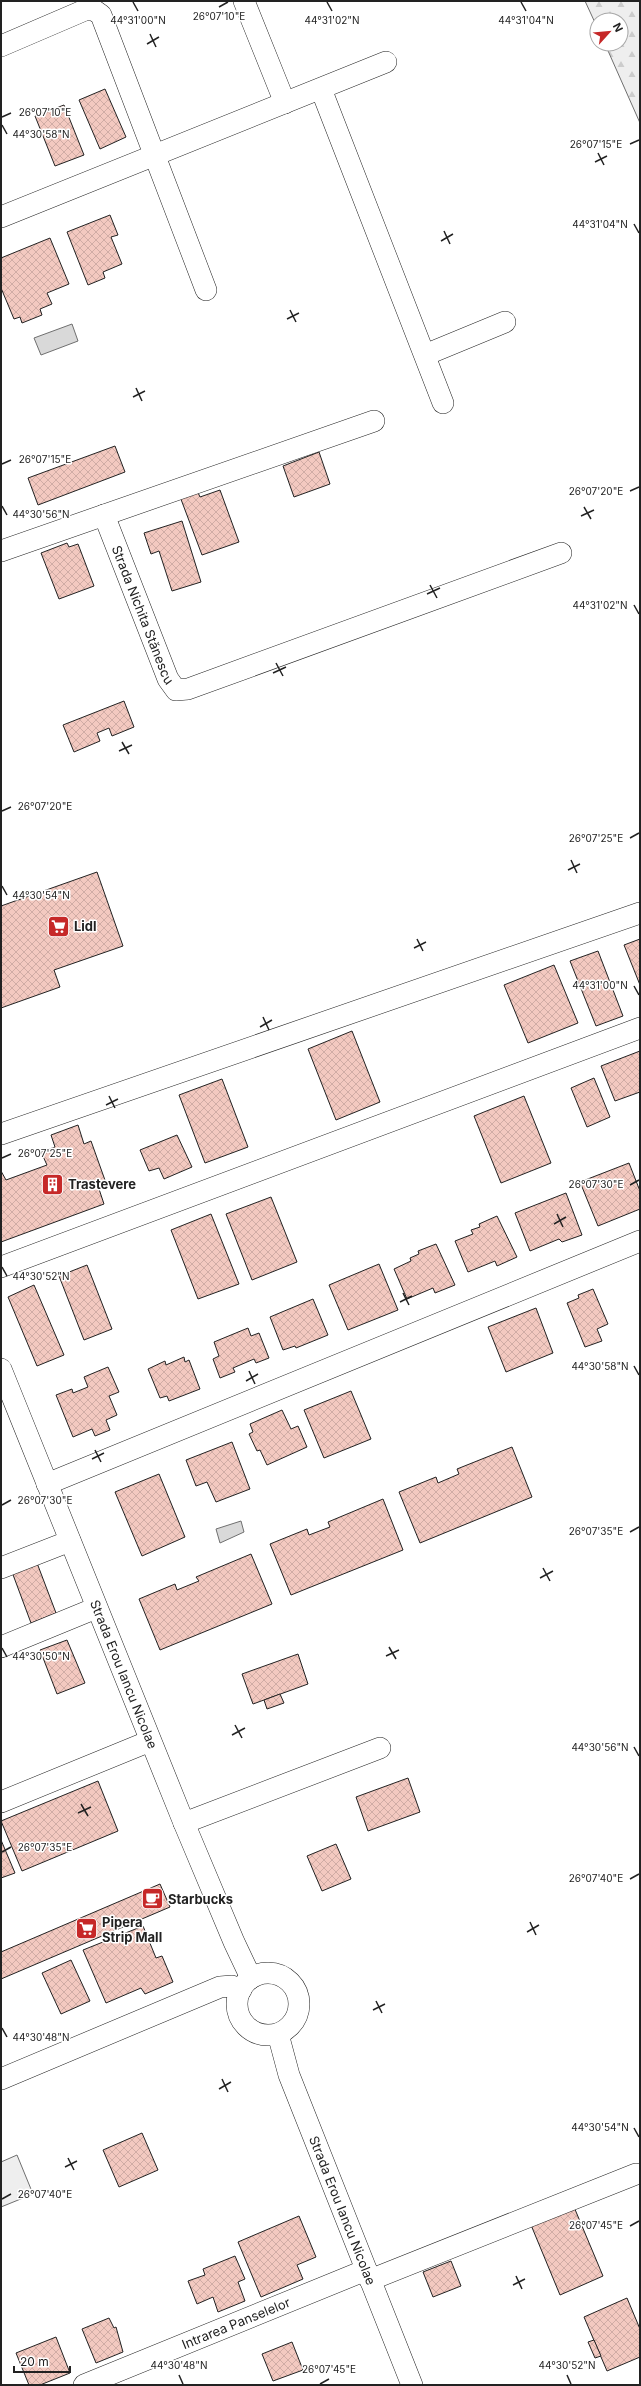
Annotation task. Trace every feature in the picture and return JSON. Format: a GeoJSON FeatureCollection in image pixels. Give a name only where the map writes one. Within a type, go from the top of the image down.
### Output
{"type":"FeatureCollection","features":[{"type":"Feature","properties":{"kind":"street"},"geometry":{"type":"LineString","coordinates":[[244,1],[285,103]]}},
{"type":"Feature","properties":{"kind":"street"},"geometry":{"type":"LineString","coordinates":[[1,46],[85,10],[94,10],[101,15],[206,290]]}},
{"type":"Feature","properties":{"kind":"street"},"geometry":{"type":"LineString","coordinates":[[1,217],[386,62]]}},
{"type":"Feature","properties":{"kind":"street"},"geometry":{"type":"LineString","coordinates":[[321,89],[443,403]]}},
{"type":"Feature","properties":{"kind":"street"},"geometry":{"type":"LineString","coordinates":[[425,355],[505,322]]}},
{"type":"Feature","properties":{"kind":"street"},"geometry":{"type":"LineString","coordinates":[[1,551],[374,421]]}},
{"type":"Feature","properties":{"kind":"street","name":"Strada Nichita Stănescu"},"geometry":{"type":"LineString","coordinates":[[104,515],[168,679],[176,690],[188,689],[561,553]]}},
{"type":"Feature","properties":{"kind":"street"},"geometry":{"type":"LineString","coordinates":[[1,1134],[640,913]]}},
{"type":"Feature","properties":{"kind":"street"},"geometry":{"type":"LineString","coordinates":[[1,1268],[640,1028]]}},
{"type":"Feature","properties":{"kind":"street"},"geometry":{"type":"LineString","coordinates":[[47,1484],[640,1241]]}},
{"type":"Feature","properties":{"kind":"street","name":"Strada Erou Iancu Nicolae"},"geometry":{"type":"LineString","coordinates":[[1,1369],[96,1608],[234,1942],[246,1984]]}},
{"type":"Feature","properties":{"kind":"street"},"geometry":{"type":"LineString","coordinates":[[1,1568],[70,1540]]}},
{"type":"Feature","properties":{"kind":"street"},"geometry":{"type":"LineString","coordinates":[[1,1647],[96,1608]]}},
{"type":"Feature","properties":{"kind":"street"},"geometry":{"type":"LineString","coordinates":[[1,1802],[150,1740]]}},
{"type":"Feature","properties":{"kind":"street"},"geometry":{"type":"LineString","coordinates":[[184,1823],[380,1748]]}},
{"type":"Feature","properties":{"kind":"street"},"geometry":{"type":"LineString","coordinates":[[1,2079],[220,1987],[246,1984],[261,1974],[272,1973],[282,1976],[291,1982],[299,2001],[299,2011],[291,2025],[278,2034],[267,2035],[257,2033],[248,2027],[241,2019],[238,2010],[246,1984]]}},
{"type":"Feature","properties":{"kind":"street","name":"Strada Erou Iancu Nicolae"},"geometry":{"type":"LineString","coordinates":[[278,2034],[289,2075],[412,2385]]}},
{"type":"Feature","properties":{"kind":"street","name":"Intrarea Panselelor"},"geometry":{"type":"LineString","coordinates":[[84,2385],[368,2275],[636,2174]]}},
{"type":"Feature","properties":{"kind":"green space"},"geometry":{"type":"Polygon","coordinates":[[[585,1],[640,1],[640,123],[609,52],[629,52],[629,12],[590,12],[585,1]]]}},
{"type":"Feature","properties":{"kind":"green space"},"geometry":{"type":"Polygon","coordinates":[[[17,2155],[33,2194],[1,2207],[1,2162],[17,2155]]]}},
{"type":"Feature","properties":{"kind":"shaded area"},"geometry":{"type":"Polygon","coordinates":[[[72,324],[78,341],[41,355],[34,338],[72,324]]]}},
{"type":"Feature","properties":{"kind":"shaded area"},"geometry":{"type":"Polygon","coordinates":[[[241,1521],[244,1532],[220,1543],[216,1529],[241,1521]]]}},
{"type":"Feature","properties":{"kind":"building"},"geometry":{"type":"Polygon","coordinates":[[[105,89],[126,137],[100,149],[79,100],[105,89]]]}},
{"type":"Feature","properties":{"kind":"building"},"geometry":{"type":"Polygon","coordinates":[[[64,105],[84,155],[55,166],[35,116],[64,105]]]}},
{"type":"Feature","properties":{"kind":"building"},"geometry":{"type":"Polygon","coordinates":[[[110,215],[118,235],[111,237],[122,264],[103,272],[105,278],[88,285],[67,232],[110,215]]]}},
{"type":"Feature","properties":{"kind":"building"},"geometry":{"type":"Polygon","coordinates":[[[50,238],[69,284],[47,293],[52,304],[40,309],[42,315],[22,323],[20,317],[14,319],[1,288],[1,258],[50,238]]]}},
{"type":"Feature","properties":{"kind":"building"},"geometry":{"type":"Polygon","coordinates":[[[115,446],[125,472],[38,505],[28,478],[115,446]]]}},
{"type":"Feature","properties":{"kind":"building"},"geometry":{"type":"Polygon","coordinates":[[[319,452],[330,484],[294,497],[283,466],[319,452]]]}},
{"type":"Feature","properties":{"kind":"building"},"geometry":{"type":"Polygon","coordinates":[[[196,488],[200,497],[220,490],[239,542],[202,555],[179,494],[196,488]]]}},
{"type":"Feature","properties":{"kind":"building"},"geometry":{"type":"Polygon","coordinates":[[[182,521],[201,582],[172,591],[159,551],[151,554],[144,533],[182,521]]]}},
{"type":"Feature","properties":{"kind":"building"},"geometry":{"type":"Polygon","coordinates":[[[67,543],[69,547],[78,544],[94,586],[59,599],[41,553],[67,543]]]}},
{"type":"Feature","properties":{"kind":"building"},"geometry":{"type":"Polygon","coordinates":[[[124,701],[134,727],[112,736],[109,728],[97,733],[100,741],[74,752],[63,725],[124,701]]]}},
{"type":"Feature","properties":{"kind":"building","name":"Lidl"},"geometry":{"type":"Polygon","coordinates":[[[97,872],[123,946],[54,970],[60,987],[1,1008],[1,906],[97,872]]]}},
{"type":"Feature","properties":{"kind":"building"},"geometry":{"type":"Polygon","coordinates":[[[640,939],[640,985],[624,945],[640,939]]]}},
{"type":"Feature","properties":{"kind":"building"},"geometry":{"type":"Polygon","coordinates":[[[598,951],[623,1016],[596,1026],[570,961],[598,951]]]}},
{"type":"Feature","properties":{"kind":"building"},"geometry":{"type":"Polygon","coordinates":[[[554,965],[578,1023],[528,1043],[504,985],[554,965]]]}},
{"type":"Feature","properties":{"kind":"building"},"geometry":{"type":"Polygon","coordinates":[[[352,1031],[380,1102],[336,1120],[308,1049],[352,1031]]]}},
{"type":"Feature","properties":{"kind":"building"},"geometry":{"type":"Polygon","coordinates":[[[640,1051],[640,1092],[615,1101],[601,1066],[640,1051]]]}},
{"type":"Feature","properties":{"kind":"building"},"geometry":{"type":"Polygon","coordinates":[[[594,1078],[610,1117],[587,1127],[571,1088],[594,1078]]]}},
{"type":"Feature","properties":{"kind":"building"},"geometry":{"type":"Polygon","coordinates":[[[222,1079],[248,1147],[205,1163],[179,1095],[222,1079]]]}},
{"type":"Feature","properties":{"kind":"building"},"geometry":{"type":"Polygon","coordinates":[[[524,1096],[551,1163],[501,1183],[474,1116],[524,1096]]]}},
{"type":"Feature","properties":{"kind":"building","name":"Trastevere"},"geometry":{"type":"Polygon","coordinates":[[[78,1125],[84,1144],[91,1141],[106,1183],[98,1186],[104,1204],[1,1242],[1,1171],[6,1180],[47,1165],[41,1152],[55,1147],[51,1135],[78,1125]]]}},
{"type":"Feature","properties":{"kind":"building"},"geometry":{"type":"Polygon","coordinates":[[[177,1135],[192,1167],[164,1179],[159,1168],[149,1171],[140,1150],[177,1135]]]}},
{"type":"Feature","properties":{"kind":"building"},"geometry":{"type":"Polygon","coordinates":[[[629,1163],[640,1191],[640,1209],[598,1226],[580,1182],[629,1163]]]}},
{"type":"Feature","properties":{"kind":"building"},"geometry":{"type":"Polygon","coordinates":[[[566,1193],[582,1235],[562,1242],[559,1239],[530,1251],[515,1213],[566,1193]]]}},
{"type":"Feature","properties":{"kind":"building"},"geometry":{"type":"Polygon","coordinates":[[[271,1197],[297,1262],[252,1280],[226,1214],[271,1197]]]}},
{"type":"Feature","properties":{"kind":"building"},"geometry":{"type":"Polygon","coordinates":[[[211,1214],[239,1284],[198,1299],[171,1230],[211,1214]]]}},
{"type":"Feature","properties":{"kind":"building"},"geometry":{"type":"Polygon","coordinates":[[[497,1216],[517,1257],[497,1266],[495,1261],[468,1272],[455,1241],[473,1234],[471,1230],[480,1227],[479,1224],[497,1216]]]}},
{"type":"Feature","properties":{"kind":"building"},"geometry":{"type":"Polygon","coordinates":[[[436,1244],[455,1285],[435,1293],[433,1288],[407,1299],[394,1269],[411,1261],[410,1258],[419,1254],[418,1251],[436,1244]]]}},
{"type":"Feature","properties":{"kind":"building"},"geometry":{"type":"Polygon","coordinates":[[[379,1264],[398,1310],[348,1330],[329,1285],[379,1264]]]}},
{"type":"Feature","properties":{"kind":"building"},"geometry":{"type":"Polygon","coordinates":[[[87,1265],[112,1329],[84,1340],[59,1276],[87,1265]]]}},
{"type":"Feature","properties":{"kind":"building"},"geometry":{"type":"Polygon","coordinates":[[[34,1285],[64,1355],[37,1366],[8,1297],[34,1285]]]}},
{"type":"Feature","properties":{"kind":"building"},"geometry":{"type":"Polygon","coordinates":[[[593,1289],[608,1324],[597,1329],[602,1341],[585,1347],[567,1303],[579,1298],[578,1295],[593,1289]]]}},
{"type":"Feature","properties":{"kind":"building"},"geometry":{"type":"Polygon","coordinates":[[[313,1299],[328,1335],[296,1348],[295,1346],[283,1350],[270,1317],[313,1299]]]}},
{"type":"Feature","properties":{"kind":"building"},"geometry":{"type":"Polygon","coordinates":[[[536,1308],[553,1353],[506,1372],[488,1327],[536,1308]]]}},
{"type":"Feature","properties":{"kind":"building"},"geometry":{"type":"Polygon","coordinates":[[[248,1328],[251,1336],[259,1333],[269,1358],[256,1363],[254,1359],[233,1368],[235,1372],[220,1378],[213,1359],[219,1356],[214,1342],[248,1328]]]}},
{"type":"Feature","properties":{"kind":"building"},"geometry":{"type":"Polygon","coordinates":[[[184,1357],[185,1362],[189,1360],[200,1389],[169,1401],[167,1396],[160,1398],[148,1369],[165,1361],[166,1365],[184,1357]]]}},
{"type":"Feature","properties":{"kind":"building"},"geometry":{"type":"Polygon","coordinates":[[[108,1367],[119,1392],[109,1396],[117,1415],[106,1420],[110,1430],[95,1436],[92,1429],[73,1437],[56,1395],[72,1389],[73,1393],[88,1387],[84,1377],[108,1367]]]}},
{"type":"Feature","properties":{"kind":"building"},"geometry":{"type":"Polygon","coordinates":[[[351,1391],[371,1439],[324,1458],[304,1410],[351,1391]]]}},
{"type":"Feature","properties":{"kind":"building"},"geometry":{"type":"Polygon","coordinates":[[[282,1410],[291,1429],[298,1426],[307,1447],[267,1465],[260,1450],[257,1451],[249,1434],[253,1432],[250,1424],[282,1410]]]}},
{"type":"Feature","properties":{"kind":"building"},"geometry":{"type":"Polygon","coordinates":[[[232,1442],[250,1489],[216,1502],[207,1482],[196,1486],[186,1460],[232,1442]]]}},
{"type":"Feature","properties":{"kind":"building"},"geometry":{"type":"Polygon","coordinates":[[[512,1447],[532,1497],[420,1543],[399,1492],[436,1477],[438,1483],[459,1474],[457,1469],[512,1447]]]}},
{"type":"Feature","properties":{"kind":"building"},"geometry":{"type":"Polygon","coordinates":[[[159,1474],[185,1537],[142,1556],[115,1492],[159,1474]]]}},
{"type":"Feature","properties":{"kind":"building"},"geometry":{"type":"Polygon","coordinates":[[[383,1499],[403,1550],[291,1595],[270,1544],[307,1529],[309,1535],[330,1527],[328,1522],[383,1499]]]}},
{"type":"Feature","properties":{"kind":"building"},"geometry":{"type":"Polygon","coordinates":[[[251,1554],[272,1604],[160,1650],[139,1599],[175,1584],[177,1590],[199,1581],[196,1577],[251,1554]]]}},
{"type":"Feature","properties":{"kind":"building"},"geometry":{"type":"Polygon","coordinates":[[[37,1563],[56,1613],[31,1623],[12,1572],[37,1563]]]}},
{"type":"Feature","properties":{"kind":"building"},"geometry":{"type":"Polygon","coordinates":[[[67,1640],[85,1683],[57,1694],[40,1650],[67,1640]]]}},
{"type":"Feature","properties":{"kind":"building"},"geometry":{"type":"Polygon","coordinates":[[[298,1654],[308,1684],[253,1704],[242,1674],[298,1654]]]}},
{"type":"Feature","properties":{"kind":"building"},"geometry":{"type":"Polygon","coordinates":[[[280,1694],[284,1703],[267,1709],[264,1700],[280,1694]]]}},
{"type":"Feature","properties":{"kind":"building"},"geometry":{"type":"Polygon","coordinates":[[[408,1778],[420,1812],[368,1831],[356,1797],[408,1778]]]}},
{"type":"Feature","properties":{"kind":"building"},"geometry":{"type":"Polygon","coordinates":[[[98,1781],[118,1831],[22,1871],[1,1821],[98,1781]]]}},
{"type":"Feature","properties":{"kind":"building"},"geometry":{"type":"Polygon","coordinates":[[[1,1840],[15,1873],[1,1878],[1,1840]]]}},
{"type":"Feature","properties":{"kind":"building"},"geometry":{"type":"Polygon","coordinates":[[[336,1844],[351,1879],[322,1891],[307,1856],[336,1844]]]}},
{"type":"Feature","properties":{"kind":"building","name":"Pipera Strip Mall"},"geometry":{"type":"Polygon","coordinates":[[[160,1884],[170,1907],[1,1979],[1,1952],[160,1884]]]}},
{"type":"Feature","properties":{"kind":"building"},"geometry":{"type":"Polygon","coordinates":[[[143,1926],[156,1958],[162,1956],[173,1982],[145,1994],[141,1988],[106,2003],[83,1950],[143,1926]]]}},
{"type":"Feature","properties":{"kind":"building"},"geometry":{"type":"Polygon","coordinates":[[[71,1960],[90,2001],[61,2014],[42,1973],[71,1960]]]}},
{"type":"Feature","properties":{"kind":"building"},"geometry":{"type":"Polygon","coordinates":[[[142,2133],[158,2170],[119,2187],[103,2150],[142,2133]]]}},
{"type":"Feature","properties":{"kind":"building"},"geometry":{"type":"Polygon","coordinates":[[[574,2207],[603,2276],[560,2295],[531,2225],[574,2207]]]}},
{"type":"Feature","properties":{"kind":"building"},"geometry":{"type":"Polygon","coordinates":[[[299,2216],[316,2257],[297,2265],[303,2279],[261,2297],[238,2242],[299,2216]]]}},
{"type":"Feature","properties":{"kind":"building"},"geometry":{"type":"Polygon","coordinates":[[[235,2256],[245,2279],[238,2282],[245,2301],[218,2312],[213,2297],[197,2304],[188,2281],[205,2275],[203,2269],[235,2256]]]}},
{"type":"Feature","properties":{"kind":"building"},"geometry":{"type":"Polygon","coordinates":[[[451,2261],[461,2286],[433,2297],[423,2272],[451,2261]]]}},
{"type":"Feature","properties":{"kind":"building"},"geometry":{"type":"Polygon","coordinates":[[[627,2298],[640,2329],[640,2357],[607,2371],[584,2317],[627,2298]]]}},
{"type":"Feature","properties":{"kind":"building"},"geometry":{"type":"Polygon","coordinates":[[[109,2318],[114,2328],[116,2327],[123,2352],[96,2363],[82,2329],[109,2318]]]}},
{"type":"Feature","properties":{"kind":"building"},"geometry":{"type":"Polygon","coordinates":[[[56,2337],[70,2373],[40,2385],[29,2385],[16,2353],[56,2337]]]}},
{"type":"Feature","properties":{"kind":"building"},"geometry":{"type":"Polygon","coordinates":[[[594,2340],[601,2356],[595,2358],[588,2342],[594,2340]]]}},
{"type":"Feature","properties":{"kind":"building"},"geometry":{"type":"Polygon","coordinates":[[[292,2342],[303,2370],[273,2381],[262,2354],[292,2342]]]}},
{"type":"Feature","properties":{"kind":"place","name":"Lidl"},"geometry":{"type":"Point","coordinates":[58,926]}},
{"type":"Feature","properties":{"kind":"place","name":"Trastevere"},"geometry":{"type":"Point","coordinates":[52,1184]}},
{"type":"Feature","properties":{"kind":"place","name":"Starbucks"},"geometry":{"type":"Point","coordinates":[153,1899]}},
{"type":"Feature","properties":{"kind":"place","name":"Pipera Strip Mall"},"geometry":{"type":"Point","coordinates":[86,1929]}}]}
